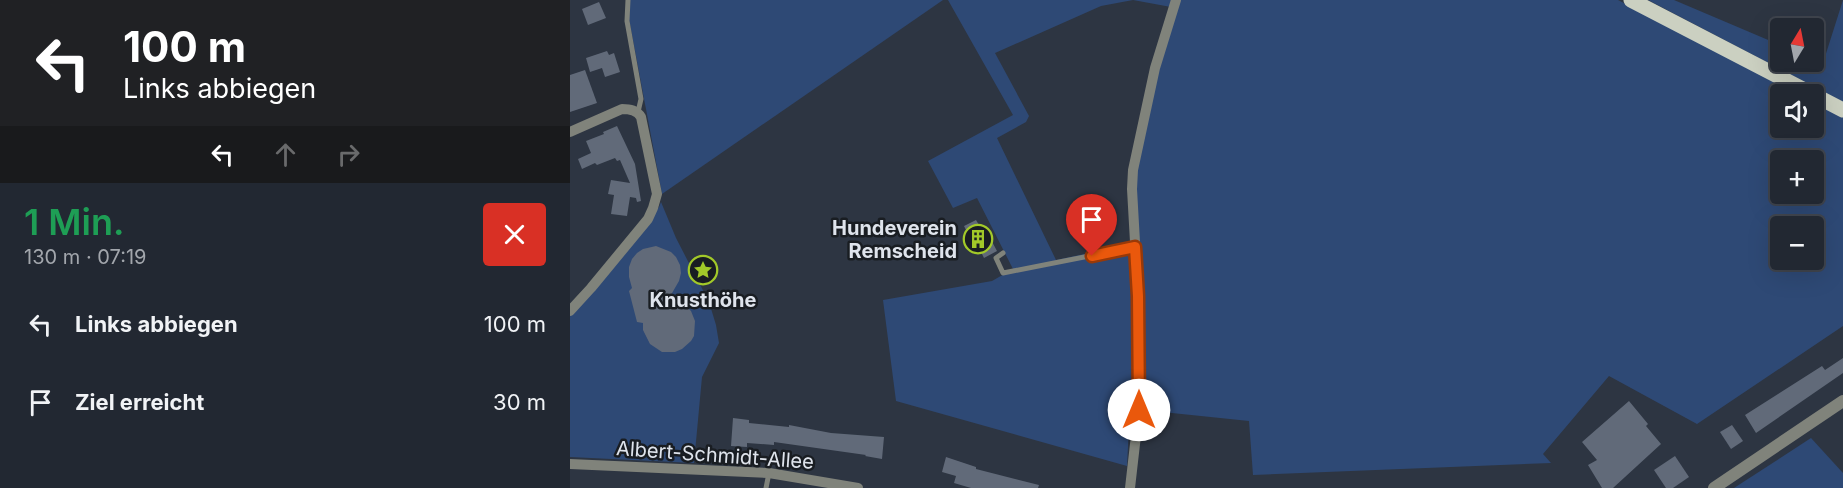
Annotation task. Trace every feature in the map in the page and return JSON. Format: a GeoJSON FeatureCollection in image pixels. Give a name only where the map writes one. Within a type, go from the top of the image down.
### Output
{"type":"FeatureCollection","features":[{"type":"Feature","properties":{"kind":"main road"},"geometry":{"type":"LineString","coordinates":[[1631,0],[1843,110]]}},
{"type":"Feature","properties":{"kind":"street"},"geometry":{"type":"LineString","coordinates":[[1130,488],[1139,410],[1138,296],[1133,170],[1155,68],[1176,0]]}},
{"type":"Feature","properties":{"kind":"street"},"geometry":{"type":"LineString","coordinates":[[570,132],[622,109],[638,112],[657,194],[654,208],[637,232],[570,311]]}},
{"type":"Feature","properties":{"kind":"street"},"geometry":{"type":"LineString","coordinates":[[1714,488],[1843,401]]}},
{"type":"Feature","properties":{"kind":"street","name":"Albert-Schmidt-Allee"},"geometry":{"type":"LineString","coordinates":[[570,464],[769,473],[858,488]]}},
{"type":"Feature","properties":{"kind":"lane"},"geometry":{"type":"LineString","coordinates":[[628,0],[627,21],[641,99],[638,112]]}},
{"type":"Feature","properties":{"kind":"lane"},"geometry":{"type":"LineString","coordinates":[[1003,253],[996,258],[1003,273],[1135,247]]}},
{"type":"Feature","properties":{"kind":"lane"},"geometry":{"type":"LineString","coordinates":[[766,488],[769,473]]}},
{"type":"Feature","properties":{"kind":"shaded area"},"geometry":{"type":"Polygon","coordinates":[[[630,0],[943,0],[662,194],[629,19],[630,0]]]}},
{"type":"Feature","properties":{"kind":"shaded area"},"geometry":{"type":"Polygon","coordinates":[[[948,0],[1133,0],[1101,6],[995,53],[1029,116],[1026,122],[997,138],[1056,260],[1127,245],[1131,256],[1132,367],[1127,466],[896,401],[883,300],[992,281],[1013,269],[977,198],[953,208],[928,161],[1013,115],[948,0]]]}},
{"type":"Feature","properties":{"kind":"shaded area"},"geometry":{"type":"Polygon","coordinates":[[[1133,0],[1173,0],[1171,7],[1133,0]]]}},
{"type":"Feature","properties":{"kind":"shaded area"},"geometry":{"type":"Polygon","coordinates":[[[1180,0],[1618,0],[1782,84],[1770,84],[1770,138],[1824,138],[1824,107],[1843,117],[1843,326],[1697,424],[1609,376],[1543,454],[1551,463],[1253,475],[1249,421],[1143,410],[1136,176],[1154,85],[1180,0]]]}},
{"type":"Feature","properties":{"kind":"shaded area"},"geometry":{"type":"Polygon","coordinates":[[[1648,0],[1674,0],[1770,41],[1770,64],[1648,0]]]}},
{"type":"Feature","properties":{"kind":"shaded area"},"geometry":{"type":"Polygon","coordinates":[[[1843,0],[1843,102],[1824,92],[1824,84],[1809,84],[1786,72],[1824,72],[1824,60],[1843,0]]]}},
{"type":"Feature","properties":{"kind":"shaded area"},"geometry":{"type":"Polygon","coordinates":[[[661,202],[676,238],[709,302],[719,343],[702,377],[694,463],[570,457],[570,312],[661,202]]]}},
{"type":"Feature","properties":{"kind":"shaded area"},"geometry":{"type":"Polygon","coordinates":[[[1811,438],[1843,473],[1843,488],[1734,488],[1811,438]]]}},
{"type":"Feature","properties":{"kind":"building"},"geometry":{"type":"Polygon","coordinates":[[[599,2],[606,18],[588,25],[582,9],[599,2]]]}},
{"type":"Feature","properties":{"kind":"building"},"geometry":{"type":"Polygon","coordinates":[[[607,51],[609,55],[614,53],[620,72],[605,77],[602,68],[590,72],[586,58],[607,51]]]}},
{"type":"Feature","properties":{"kind":"building"},"geometry":{"type":"Polygon","coordinates":[[[585,70],[597,103],[570,112],[570,75],[585,70]]]}},
{"type":"Feature","properties":{"kind":"building"},"geometry":{"type":"Polygon","coordinates":[[[617,126],[635,164],[641,201],[637,202],[636,198],[630,197],[627,216],[611,214],[614,195],[608,194],[611,180],[630,183],[620,160],[617,161],[615,158],[582,169],[578,159],[591,153],[586,141],[617,126]]]}},
{"type":"Feature","properties":{"kind":"building","name":"Hundeverein Remscheid"},"geometry":{"type":"Polygon","coordinates":[[[976,220],[997,251],[984,258],[974,238],[971,240],[964,226],[976,220]]]}},
{"type":"Feature","properties":{"kind":"building"},"geometry":{"type":"Polygon","coordinates":[[[656,246],[671,252],[680,265],[679,281],[668,300],[680,302],[686,306],[695,321],[694,336],[691,341],[675,352],[662,352],[650,344],[643,330],[643,323],[637,322],[629,291],[632,288],[629,267],[632,259],[643,249],[656,246]]]}},
{"type":"Feature","properties":{"kind":"building"},"geometry":{"type":"Polygon","coordinates":[[[1843,358],[1843,373],[1756,433],[1745,415],[1822,366],[1825,370],[1843,358]]]}},
{"type":"Feature","properties":{"kind":"building"},"geometry":{"type":"Polygon","coordinates":[[[1629,401],[1661,444],[1613,488],[1602,488],[1588,465],[1597,460],[1582,442],[1629,401]]]}},
{"type":"Feature","properties":{"kind":"building"},"geometry":{"type":"Polygon","coordinates":[[[733,418],[749,420],[749,423],[789,427],[789,425],[831,433],[884,437],[882,459],[774,442],[774,445],[747,443],[747,447],[731,446],[733,418]]]}},
{"type":"Feature","properties":{"kind":"building"},"geometry":{"type":"Polygon","coordinates":[[[1732,425],[1743,441],[1731,449],[1720,432],[1732,425]]]}},
{"type":"Feature","properties":{"kind":"building"},"geometry":{"type":"Polygon","coordinates":[[[1675,456],[1689,477],[1673,488],[1666,488],[1654,470],[1675,456]]]}},
{"type":"Feature","properties":{"kind":"building"},"geometry":{"type":"Polygon","coordinates":[[[946,457],[976,467],[976,469],[1039,485],[1038,488],[971,488],[954,483],[956,476],[942,472],[946,457]]]}},
{"type":"Feature","properties":{"kind":"place","name":"Hundeverein Remscheid"},"geometry":{"type":"Point","coordinates":[978,239]}},
{"type":"Feature","properties":{"kind":"place","name":"Knusthöhe"},"geometry":{"type":"Point","coordinates":[703,270]}},
{"type":"Feature","properties":{"kind":"route"},"geometry":{"type":"LineString","coordinates":[[1092,256],[1135,247],[1139,410]]}}]}
